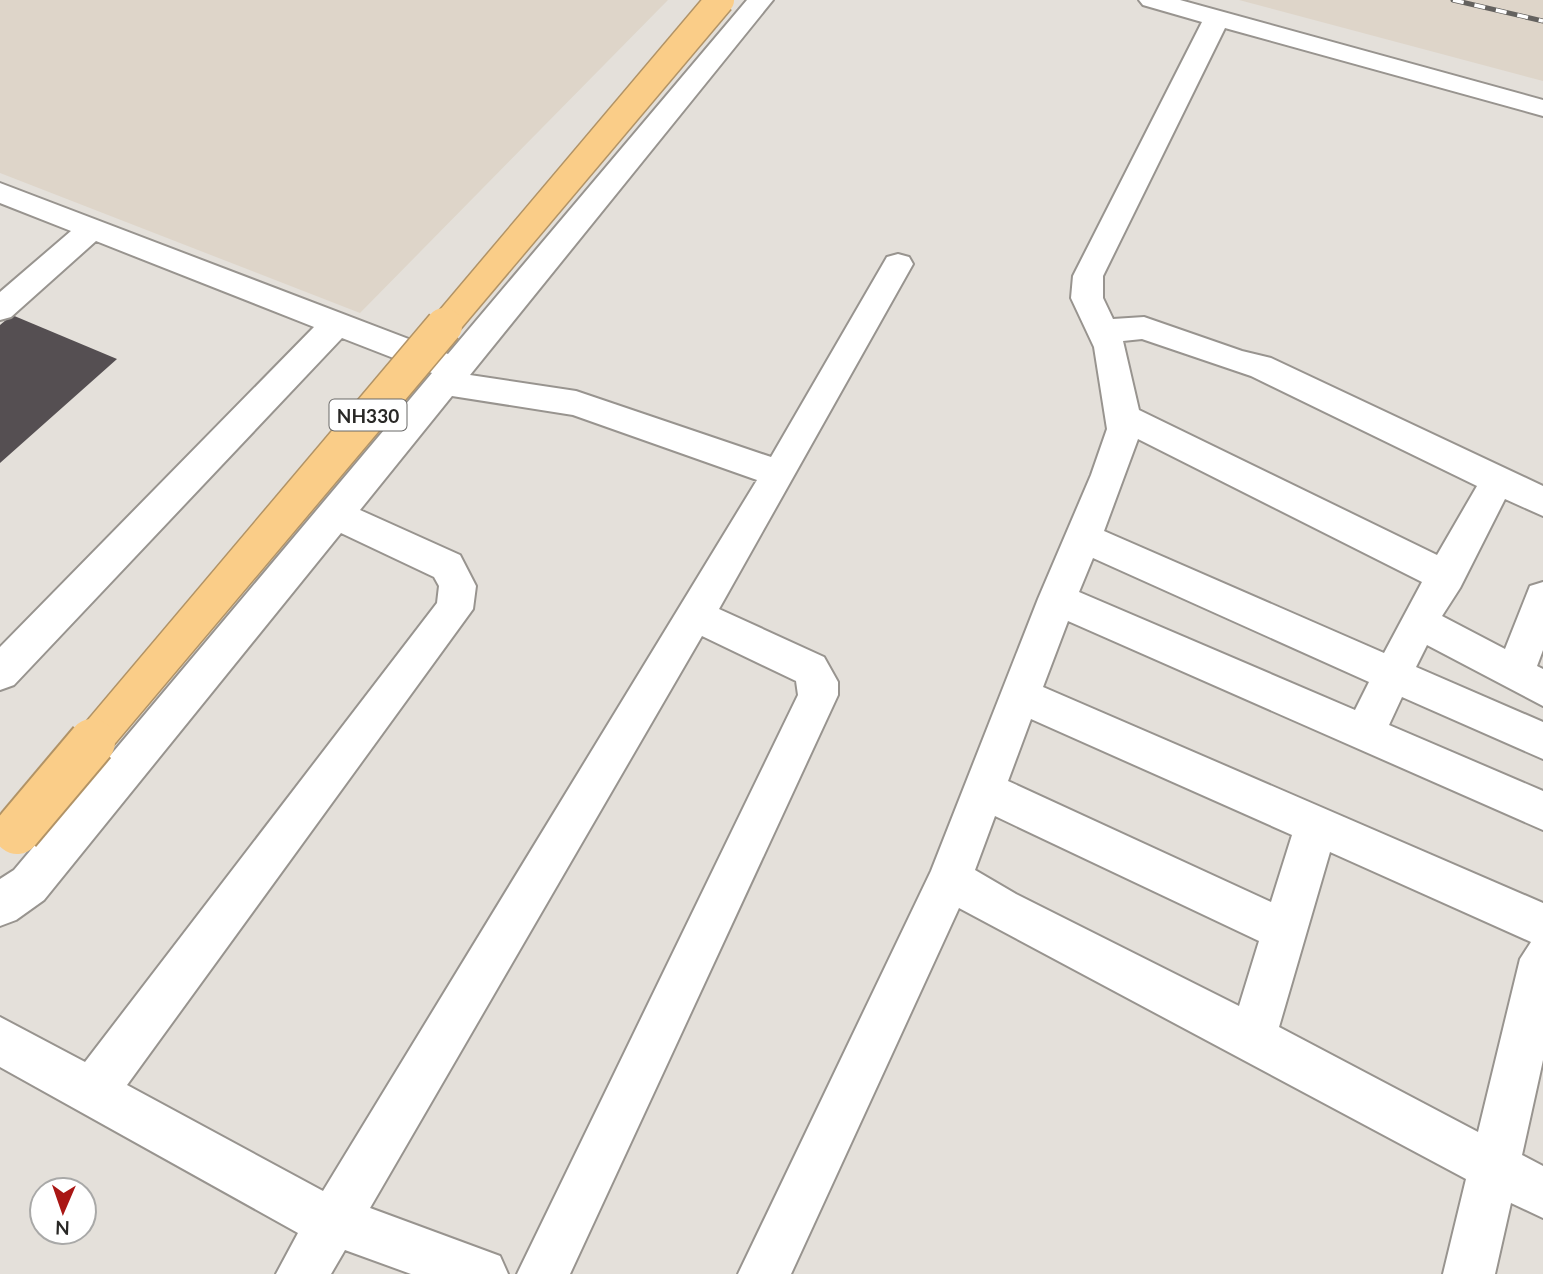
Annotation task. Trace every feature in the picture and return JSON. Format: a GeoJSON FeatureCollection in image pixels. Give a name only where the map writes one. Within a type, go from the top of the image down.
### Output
{"type":"FeatureCollection","features":[{"type":"Feature","properties":{"kind":"highway","name":"NH330"},"geometry":{"type":"LineString","coordinates":[[17,831],[720,0]]}},
{"type":"Feature","properties":{"kind":"street"},"geometry":{"type":"LineString","coordinates":[[0,905],[29,885],[760,0]]}},
{"type":"Feature","properties":{"kind":"street"},"geometry":{"type":"LineString","coordinates":[[1152,0],[1543,108]]}},
{"type":"Feature","properties":{"kind":"street"},"geometry":{"type":"LineString","coordinates":[[764,1274],[950,879],[1057,599],[1109,475],[1124,429],[1123,417],[1110,347],[1087,298],[1087,276],[1144,169],[1217,18]]}},
{"type":"Feature","properties":{"kind":"street"},"geometry":{"type":"LineString","coordinates":[[0,192],[337,323],[451,376],[576,404],[779,474]]}},
{"type":"Feature","properties":{"kind":"street"},"geometry":{"type":"LineString","coordinates":[[0,309],[92,228]]}},
{"type":"Feature","properties":{"kind":"street"},"geometry":{"type":"LineString","coordinates":[[302,1274],[779,474],[898,264]]}},
{"type":"Feature","properties":{"kind":"street"},"geometry":{"type":"LineString","coordinates":[[0,673],[337,323]]}},
{"type":"Feature","properties":{"kind":"street"},"geometry":{"type":"LineString","coordinates":[[1101,331],[1144,328],[1238,362],[1259,366],[1543,502]]}},
{"type":"Feature","properties":{"kind":"street"},"geometry":{"type":"LineString","coordinates":[[1123,417],[1447,577]]}},
{"type":"Feature","properties":{"kind":"street"},"geometry":{"type":"LineString","coordinates":[[1364,733],[1419,622],[1447,577],[1498,480]]}},
{"type":"Feature","properties":{"kind":"street"},"geometry":{"type":"LineString","coordinates":[[92,1092],[454,609],[459,593],[458,580],[447,566],[336,515]]}},
{"type":"Feature","properties":{"kind":"street"},"geometry":{"type":"LineString","coordinates":[[1083,538],[1543,741]]}},
{"type":"Feature","properties":{"kind":"street"},"geometry":{"type":"LineString","coordinates":[[1419,622],[1529,682],[1543,597]]}},
{"type":"Feature","properties":{"kind":"street"},"geometry":{"type":"LineString","coordinates":[[1057,599],[1543,811]]}},
{"type":"Feature","properties":{"kind":"street"},"geometry":{"type":"LineString","coordinates":[[543,1274],[818,695],[818,682],[810,669],[695,615]]}},
{"type":"Feature","properties":{"kind":"street"},"geometry":{"type":"LineString","coordinates":[[1020,695],[1543,925]]}},
{"type":"Feature","properties":{"kind":"street"},"geometry":{"type":"LineString","coordinates":[[984,790],[1284,930]]}},
{"type":"Feature","properties":{"kind":"street"},"geometry":{"type":"LineString","coordinates":[[1252,1038],[1317,824]]}},
{"type":"Feature","properties":{"kind":"street"},"geometry":{"type":"LineString","coordinates":[[950,879],[1000,909],[1252,1038],[1543,1193]]}},
{"type":"Feature","properties":{"kind":"street"},"geometry":{"type":"LineString","coordinates":[[1469,1274],[1543,959]]}},
{"type":"Feature","properties":{"kind":"street"},"geometry":{"type":"LineString","coordinates":[[0,1041],[302,1209],[482,1274]]}},
{"type":"Feature","properties":{"kind":"shaded area"},"geometry":{"type":"Polygon","coordinates":[[[0,0],[668,0],[360,313],[0,173],[0,0]]]}},
{"type":"Feature","properties":{"kind":"shaded area"},"geometry":{"type":"Polygon","coordinates":[[[1239,0],[1543,0],[1543,81],[1239,0]]]}},
{"type":"Feature","properties":{"kind":"building"},"geometry":{"type":"Polygon","coordinates":[[[12,315],[117,359],[0,463],[0,325],[12,315]]]}},
{"type":"Feature","properties":{"kind":"railway"},"geometry":{"type":"LineString","coordinates":[[1453,0],[1543,21]]}}]}
